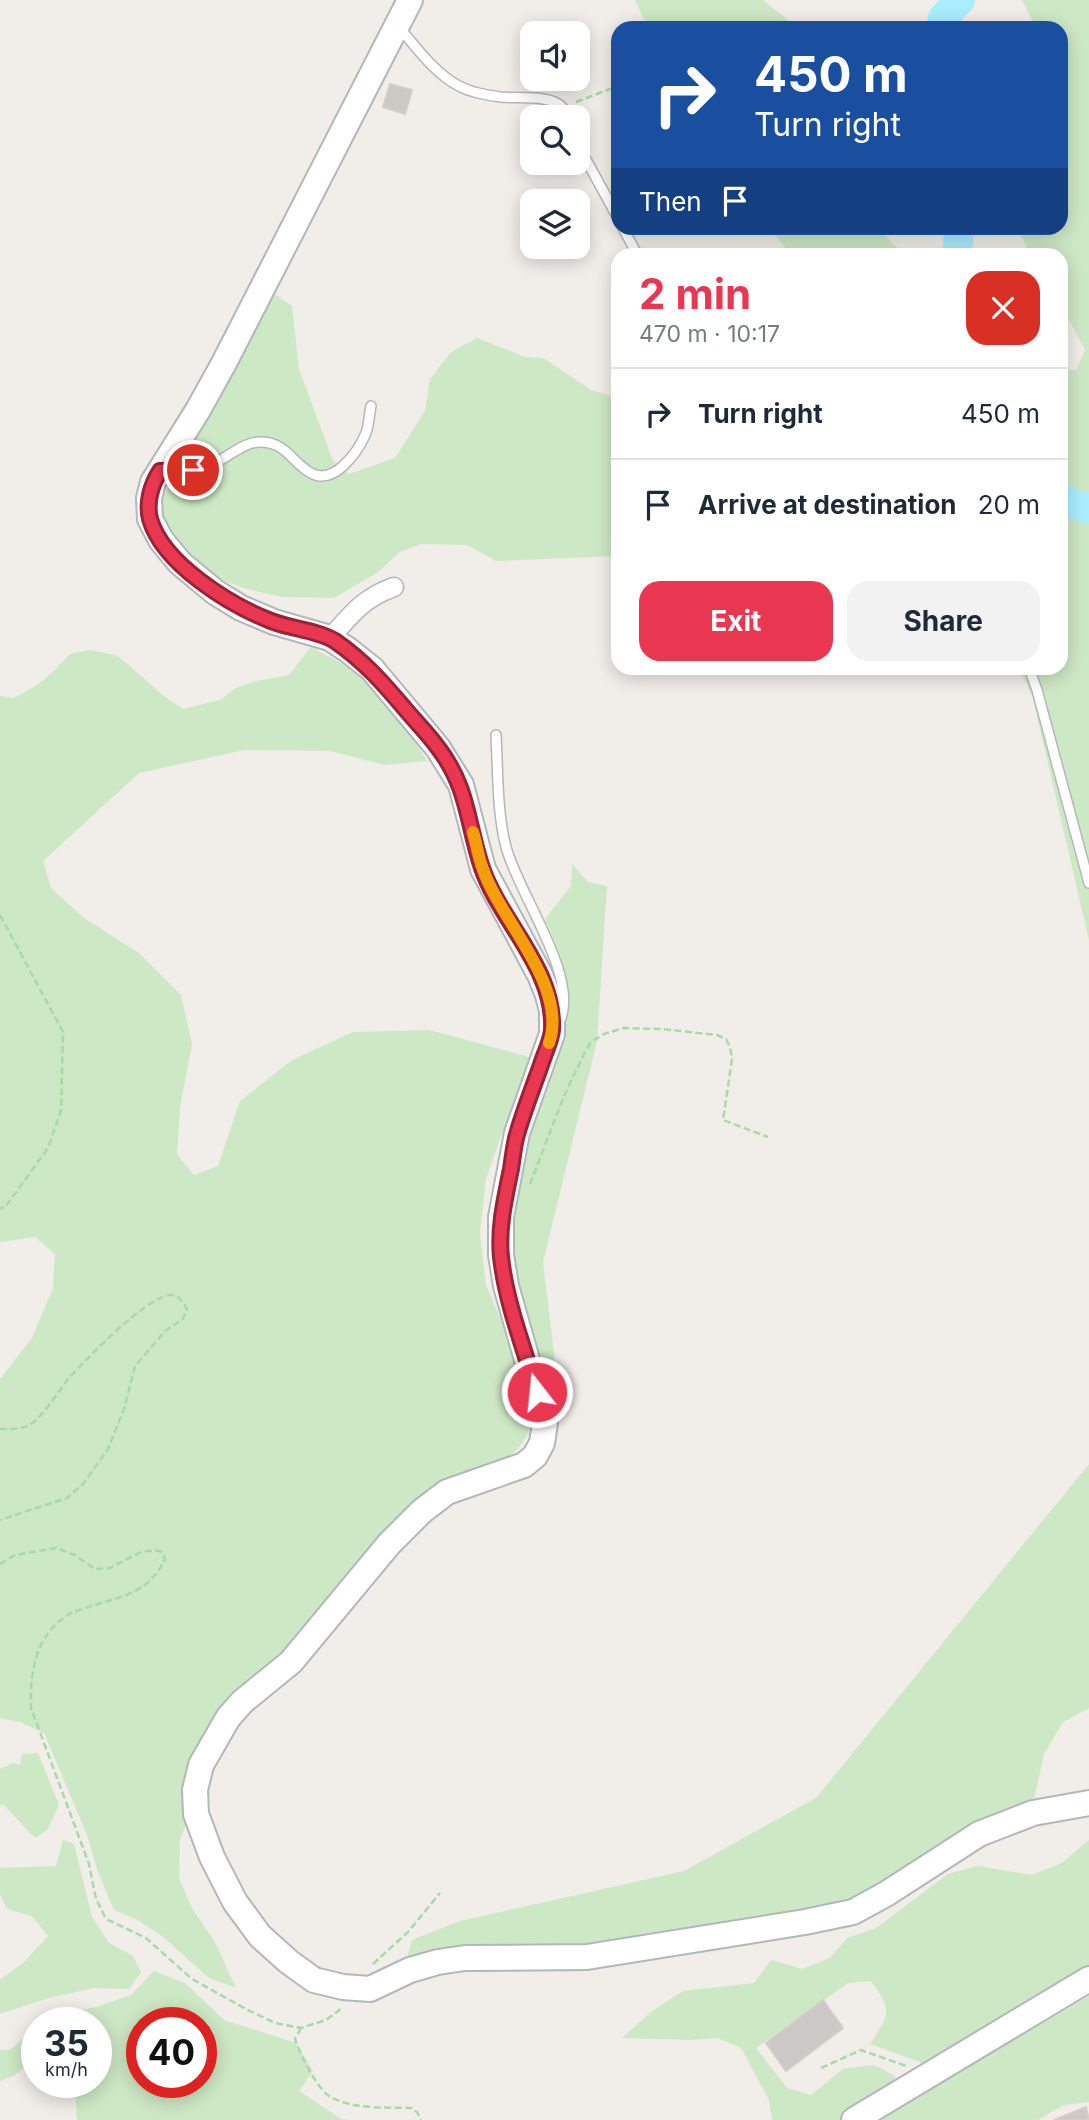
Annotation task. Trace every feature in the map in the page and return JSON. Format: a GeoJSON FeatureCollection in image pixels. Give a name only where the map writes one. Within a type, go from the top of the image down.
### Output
{"type":"FeatureCollection","features":[{"type":"Feature","properties":{"kind":"street"},"geometry":{"type":"LineString","coordinates":[[410,0],[224,363],[153,482],[149,499],[150,519],[161,540],[180,563],[215,592],[241,608],[274,622],[330,638],[372,669],[438,748],[461,785],[483,869],[540,975],[552,1012],[552,1034],[517,1133],[502,1217],[501,1243],[506,1286],[545,1423],[535,1456],[524,1465],[447,1492],[422,1511],[389,1544],[291,1662],[242,1702],[228,1718],[201,1765],[195,1790],[196,1814],[212,1857],[235,1902],[260,1936],[289,1962],[314,1980],[343,1987],[370,1989],[410,1970],[438,1962],[465,1958],[587,1957],[853,1912],[979,1834],[1033,1813],[1089,1804]]}},
{"type":"Feature","properties":{"kind":"street"},"geometry":{"type":"LineString","coordinates":[[330,638],[362,603],[394,587]]}},
{"type":"Feature","properties":{"kind":"street"},"geometry":{"type":"LineString","coordinates":[[854,2120],[1089,1979]]}},
{"type":"Feature","properties":{"kind":"lane"},"geometry":{"type":"LineString","coordinates":[[396,24],[442,75],[459,86],[477,93],[540,99],[559,105]]}},
{"type":"Feature","properties":{"kind":"lane"},"geometry":{"type":"LineString","coordinates":[[590,170],[611,206]]}},
{"type":"Feature","properties":{"kind":"lane"},"geometry":{"type":"LineString","coordinates":[[160,471],[193,470],[211,465],[243,446],[260,442],[275,444],[288,451],[313,475],[332,475],[348,461],[366,433],[371,406]]}},
{"type":"Feature","properties":{"kind":"lane"},"geometry":{"type":"LineString","coordinates":[[1032,675],[1089,883]]}},
{"type":"Feature","properties":{"kind":"lane"},"geometry":{"type":"LineString","coordinates":[[496,735],[506,848],[554,957],[563,989],[564,1009],[561,1017],[552,1026]]}},
{"type":"Feature","properties":{"kind":"path"},"geometry":{"type":"LineString","coordinates":[[568,105],[611,89]]}},
{"type":"Feature","properties":{"kind":"path"},"geometry":{"type":"LineString","coordinates":[[0,915],[63,1032],[61,1111],[48,1148],[6,1206],[0,1209]]}},
{"type":"Feature","properties":{"kind":"path"},"geometry":{"type":"LineString","coordinates":[[528,1188],[564,1096],[591,1042],[604,1034],[624,1028],[662,1029],[717,1035],[726,1039],[732,1059],[723,1120],[768,1137]]}},
{"type":"Feature","properties":{"kind":"path"},"geometry":{"type":"LineString","coordinates":[[0,1429],[20,1429],[34,1422],[71,1377],[129,1319],[156,1299],[171,1295],[180,1298],[187,1309],[183,1319],[165,1331],[135,1366],[124,1409],[108,1449],[83,1484],[67,1498],[0,1520]]}},
{"type":"Feature","properties":{"kind":"path"},"geometry":{"type":"LineString","coordinates":[[0,1564],[15,1555],[56,1548],[75,1555],[95,1569],[110,1569],[141,1552],[162,1552],[165,1559],[159,1571],[140,1591],[71,1613],[57,1624],[38,1647],[30,1682],[31,1708],[89,1864],[96,1899],[106,1919],[146,1938],[192,1979],[275,2023],[301,2028],[326,2020],[370,1989]]}},
{"type":"Feature","properties":{"kind":"path"},"geometry":{"type":"LineString","coordinates":[[343,1987],[386,1954],[440,1893]]}},
{"type":"Feature","properties":{"kind":"path"},"geometry":{"type":"LineString","coordinates":[[301,2028],[295,2039],[303,2061],[327,2095],[355,2105],[411,2108],[421,2120]]}},
{"type":"Feature","properties":{"kind":"path"},"geometry":{"type":"LineString","coordinates":[[821,2068],[861,2050],[929,2074]]}},
{"type":"Feature","properties":{"kind":"green space"},"geometry":{"type":"Polygon","coordinates":[[[635,0],[763,0],[789,21],[645,21],[635,0]]]}},
{"type":"Feature","properties":{"kind":"green space"},"geometry":{"type":"Polygon","coordinates":[[[1022,0],[1089,0],[1089,940],[1032,695],[1022,675],[1068,675],[1068,369],[1076,370],[1085,350],[1068,318],[1068,248],[1027,248],[1021,235],[1068,235],[1068,21],[1032,21],[1022,0]]]}},
{"type":"Feature","properties":{"kind":"green space"},"geometry":{"type":"Polygon","coordinates":[[[775,235],[884,235],[898,248],[785,248],[775,235]]]}},
{"type":"Feature","properties":{"kind":"green space"},"geometry":{"type":"Polygon","coordinates":[[[273,293],[292,306],[299,369],[333,461],[349,474],[395,458],[425,411],[430,379],[451,352],[477,338],[525,357],[543,358],[591,390],[611,396],[611,556],[496,561],[467,545],[421,544],[400,552],[378,572],[334,598],[282,597],[243,588],[204,573],[170,539],[163,513],[163,497],[273,293]]]}},
{"type":"Feature","properties":{"kind":"green space"},"geometry":{"type":"Polygon","coordinates":[[[311,647],[361,674],[402,721],[427,761],[385,765],[330,751],[244,750],[139,773],[43,861],[51,888],[84,918],[139,953],[181,995],[192,1044],[180,1107],[177,1154],[194,1175],[218,1166],[240,1101],[292,1060],[353,1032],[429,1030],[533,1058],[486,1179],[480,1233],[486,1285],[522,1369],[530,1399],[531,1423],[517,1450],[505,1459],[446,1481],[289,1657],[233,1699],[180,1840],[179,1878],[193,1910],[215,1942],[236,1988],[209,1978],[162,1936],[136,1919],[114,1910],[98,1872],[87,1835],[44,1733],[20,1722],[0,1718],[0,1379],[32,1338],[53,1288],[55,1254],[35,1237],[0,1242],[0,696],[14,698],[37,685],[70,654],[90,650],[118,656],[183,709],[220,700],[236,688],[256,681],[289,675],[311,647]]]}},
{"type":"Feature","properties":{"kind":"green space"},"geometry":{"type":"Polygon","coordinates":[[[572,864],[588,882],[607,886],[597,1041],[543,1262],[560,1403],[543,1383],[514,1266],[513,1213],[532,1116],[563,1031],[568,1005],[568,986],[560,955],[545,919],[571,886],[572,864]]]}},
{"type":"Feature","properties":{"kind":"green space"},"geometry":{"type":"Polygon","coordinates":[[[1089,1464],[1089,1708],[1063,1722],[1044,1754],[1033,1804],[852,1902],[590,1948],[503,1945],[407,1957],[412,1940],[460,1921],[684,1871],[816,1798],[1089,1464]]]}},
{"type":"Feature","properties":{"kind":"green space"},"geometry":{"type":"Polygon","coordinates":[[[38,1753],[59,1805],[47,1830],[35,1838],[4,1805],[0,1805],[0,1769],[13,1763],[20,1765],[22,1754],[38,1753]]]}},
{"type":"Feature","properties":{"kind":"green space"},"geometry":{"type":"Polygon","coordinates":[[[63,1840],[74,1844],[92,1917],[109,1943],[133,1956],[141,1972],[129,1989],[94,1988],[52,1997],[0,2014],[0,1980],[24,1962],[48,1936],[32,1916],[7,1909],[0,1894],[0,1868],[56,1866],[63,1840]]]}},
{"type":"Feature","properties":{"kind":"green space"},"geometry":{"type":"Polygon","coordinates":[[[1089,1840],[1089,1972],[928,2065],[870,2044],[882,2026],[886,2012],[883,1999],[871,1981],[848,1983],[756,2048],[787,2088],[811,2095],[843,2069],[874,2065],[895,2076],[895,2085],[846,2114],[841,2120],[772,2120],[769,2100],[741,2048],[718,2038],[622,2038],[651,2012],[683,1991],[754,1983],[771,1960],[802,1969],[830,1958],[847,1938],[876,1928],[948,1874],[978,1866],[1032,1875],[1062,1863],[1089,1840]]]}},
{"type":"Feature","properties":{"kind":"green space"},"geometry":{"type":"Polygon","coordinates":[[[154,1971],[185,1983],[210,2007],[126,2007],[126,2098],[217,2098],[217,2013],[224,2020],[296,2043],[313,2071],[299,2091],[341,2119],[348,2120],[77,2120],[76,2098],[112,2098],[112,2007],[96,2007],[131,1995],[154,1971]]]}},
{"type":"Feature","properties":{"kind":"green space"},"geometry":{"type":"Polygon","coordinates":[[[1089,1996],[1089,2102],[1064,2105],[1038,2120],[878,2120],[1089,1996]]]}},
{"type":"Feature","properties":{"kind":"green space"},"geometry":{"type":"Polygon","coordinates":[[[21,2040],[21,2070],[0,2081],[0,2050],[10,2050],[21,2040]]]}},
{"type":"Feature","properties":{"kind":"building"},"geometry":{"type":"Polygon","coordinates":[[[390,84],[412,90],[405,114],[383,107],[390,84]]]}},
{"type":"Feature","properties":{"kind":"building"},"geometry":{"type":"Polygon","coordinates":[[[823,2000],[843,2028],[786,2071],[766,2043],[823,2000]]]}},
{"type":"Feature","properties":{"kind":"building"},"geometry":{"type":"Polygon","coordinates":[[[1086,2107],[1089,2120],[1054,2120],[1086,2107]]]}},
{"type":"Feature","properties":{"kind":"waterway"},"geometry":{"type":"LineString","coordinates":[[942,21],[960,0]]}},
{"type":"Feature","properties":{"kind":"waterway"},"geometry":{"type":"LineString","coordinates":[[958,235],[958,248]]}},
{"type":"Feature","properties":{"kind":"waterway"},"geometry":{"type":"LineString","coordinates":[[1068,502],[1089,509]]}},
{"type":"Feature","properties":{"kind":"slow traffic"},"geometry":{"type":"LineString","coordinates":[[473,832],[492,890],[540,975],[548,995],[552,1012],[552,1034],[549,1043]]}},
{"type":"Feature","properties":{"kind":"route"},"geometry":{"type":"LineString","coordinates":[[193,470],[160,471],[153,482],[149,499],[150,519],[161,540],[180,563],[215,592],[241,608],[274,622],[330,638],[372,669],[438,748],[461,785],[483,869],[548,995],[552,1012],[552,1034],[517,1133],[502,1217],[501,1255],[506,1286],[537,1392]]}}]}
